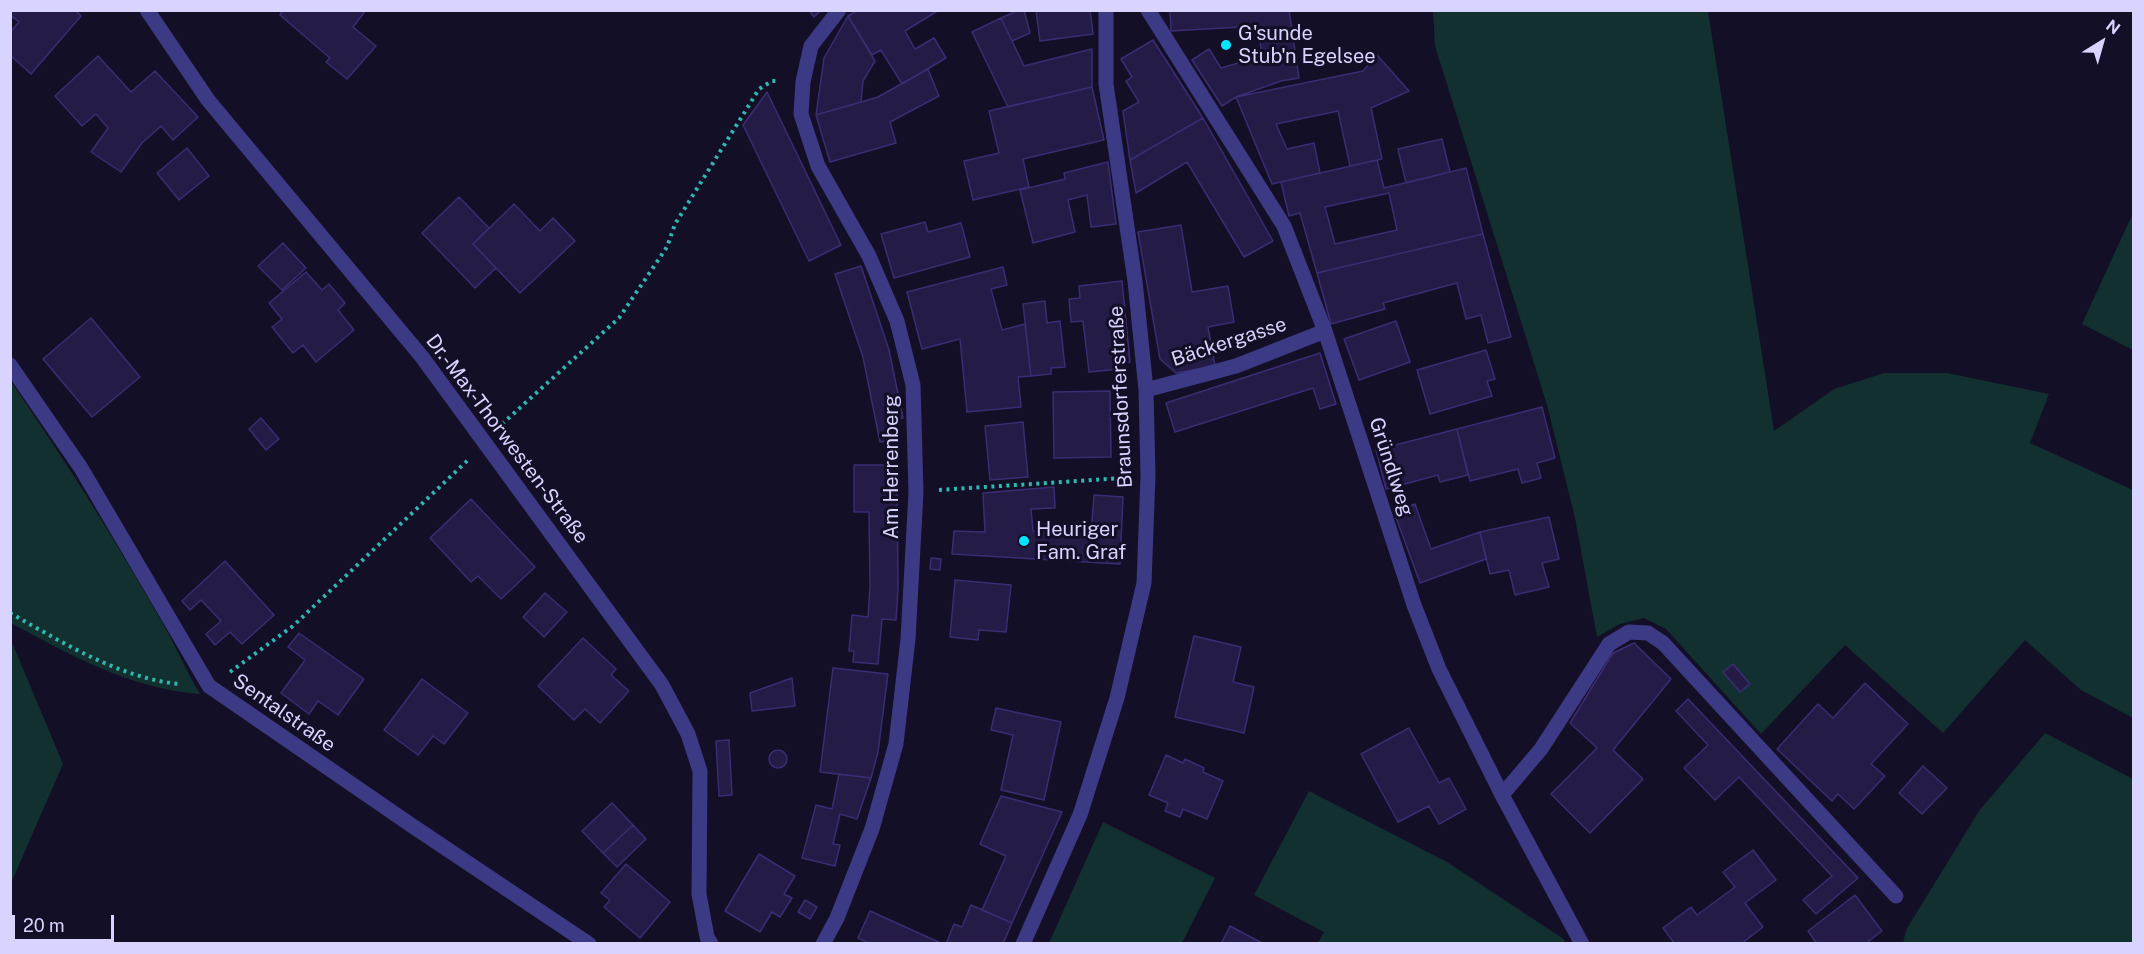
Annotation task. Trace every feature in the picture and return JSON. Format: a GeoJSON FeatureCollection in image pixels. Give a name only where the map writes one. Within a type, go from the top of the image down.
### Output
{"type":"FeatureCollection","features":[{"type":"Feature","properties":{"kind":"street","name":"Dr.-Max-Thorwesten-Straße"},"geometry":{"type":"LineString","coordinates":[[147,10],[208,100],[422,357],[662,685],[688,734],[700,771],[699,894],[707,936],[711,944]]}},
{"type":"Feature","properties":{"kind":"street","name":"Am Herrenberg"},"geometry":{"type":"LineString","coordinates":[[823,944],[837,918],[872,829],[896,744],[908,639],[916,492],[913,385],[897,321],[868,256],[818,166],[801,114],[803,82],[811,46],[839,10]]}},
{"type":"Feature","properties":{"kind":"street","name":"Braunsdorferstraße"},"geometry":{"type":"LineString","coordinates":[[1023,944],[1080,815],[1117,698],[1144,583],[1148,476],[1146,390],[1135,281],[1106,84],[1106,10]]}},
{"type":"Feature","properties":{"kind":"street","name":"Gründlweg"},"geometry":{"type":"LineString","coordinates":[[1148,10],[1284,226],[1325,331],[1414,605],[1439,669],[1502,795],[1582,944]]}},
{"type":"Feature","properties":{"kind":"street","name":"Bäckergasse"},"geometry":{"type":"LineString","coordinates":[[1146,390],[1236,366],[1325,331]]}},
{"type":"Feature","properties":{"kind":"street","name":"Sentalstraße"},"geometry":{"type":"LineString","coordinates":[[10,365],[81,468],[209,687],[589,944]]}},
{"type":"Feature","properties":{"kind":"street"},"geometry":{"type":"LineString","coordinates":[[1502,795],[1541,749],[1609,644],[1629,632],[1648,633],[1663,644],[1896,897]]}},
{"type":"Feature","properties":{"kind":"path"},"geometry":{"type":"LineString","coordinates":[[10,613],[68,645],[127,672],[175,684],[209,687],[293,626],[467,461],[484,441],[619,318],[667,247],[675,224],[759,89],[772,81],[803,82]]}},
{"type":"Feature","properties":{"kind":"path"},"geometry":{"type":"LineString","coordinates":[[916,492],[1148,476]]}},
{"type":"Feature","properties":{"kind":"green space"},"geometry":{"type":"Polygon","coordinates":[[[1433,11],[1708,11],[1774,431],[1834,389],[1884,373],[1947,373],[2049,394],[2030,443],[2133,490],[2133,718],[2081,690],[2025,640],[1943,733],[1845,645],[1761,734],[1666,629],[1644,618],[1620,624],[1597,637],[1575,518],[1547,405],[1435,46],[1433,11]]]}},
{"type":"Feature","properties":{"kind":"green space"},"geometry":{"type":"Polygon","coordinates":[[[2133,213],[2134,350],[2082,324],[2133,213]]]}},
{"type":"Feature","properties":{"kind":"green space"},"geometry":{"type":"Polygon","coordinates":[[[10,380],[124,557],[200,694],[174,691],[125,678],[56,647],[11,623],[10,380]]]}},
{"type":"Feature","properties":{"kind":"green space"},"geometry":{"type":"Polygon","coordinates":[[[11,640],[63,764],[11,883],[11,640]]]}},
{"type":"Feature","properties":{"kind":"green space"},"geometry":{"type":"Polygon","coordinates":[[[2045,733],[2133,779],[2133,943],[1903,943],[1906,930],[1979,811],[2045,733]]]}},
{"type":"Feature","properties":{"kind":"green space"},"geometry":{"type":"Polygon","coordinates":[[[1309,791],[1447,862],[1565,940],[1562,944],[1318,943],[1324,932],[1254,895],[1309,791]]]}},
{"type":"Feature","properties":{"kind":"green space"},"geometry":{"type":"Polygon","coordinates":[[[1103,822],[1215,878],[1182,943],[1049,943],[1103,822]]]}},
{"type":"Feature","properties":{"kind":"building"},"geometry":{"type":"Polygon","coordinates":[[[10,10],[75,10],[81,16],[31,74],[10,55],[10,32],[19,22],[10,15],[10,10]]]}},
{"type":"Feature","properties":{"kind":"building"},"geometry":{"type":"Polygon","coordinates":[[[283,10],[366,10],[353,27],[376,46],[347,79],[326,62],[330,58],[280,15],[283,10]]]}},
{"type":"Feature","properties":{"kind":"building"},"geometry":{"type":"Polygon","coordinates":[[[809,10],[821,10],[814,17],[809,10]]]}},
{"type":"Feature","properties":{"kind":"building"},"geometry":{"type":"Polygon","coordinates":[[[858,10],[939,10],[905,31],[915,49],[934,38],[946,58],[902,84],[881,50],[872,55],[848,16],[858,10]]]}},
{"type":"Feature","properties":{"kind":"building"},"geometry":{"type":"Polygon","coordinates":[[[1024,10],[1030,33],[1012,41],[1001,18],[1024,10]]]}},
{"type":"Feature","properties":{"kind":"building"},"geometry":{"type":"Polygon","coordinates":[[[1036,10],[1090,10],[1093,34],[1040,41],[1036,10]]]}},
{"type":"Feature","properties":{"kind":"building"},"geometry":{"type":"Polygon","coordinates":[[[1170,10],[1289,10],[1299,78],[1281,81],[1236,97],[1222,106],[1192,60],[1209,49],[1221,68],[1262,56],[1258,26],[1171,31],[1170,10]]]}},
{"type":"Feature","properties":{"kind":"building"},"geometry":{"type":"Polygon","coordinates":[[[848,16],[875,61],[863,81],[861,102],[816,115],[824,58],[848,16]]]}},
{"type":"Feature","properties":{"kind":"building"},"geometry":{"type":"Polygon","coordinates":[[[1001,18],[1024,66],[1092,49],[1092,87],[1008,107],[972,32],[1001,18]]]}},
{"type":"Feature","properties":{"kind":"building"},"geometry":{"type":"Polygon","coordinates":[[[1153,40],[1203,118],[1130,160],[1123,111],[1139,102],[1126,81],[1132,77],[1121,59],[1153,40]]]}},
{"type":"Feature","properties":{"kind":"building"},"geometry":{"type":"Polygon","coordinates":[[[1377,55],[1409,91],[1371,108],[1382,159],[1350,166],[1338,111],[1276,124],[1287,149],[1314,143],[1320,173],[1272,184],[1236,97],[1363,71],[1377,55]]]}},
{"type":"Feature","properties":{"kind":"building"},"geometry":{"type":"Polygon","coordinates":[[[98,56],[131,92],[155,71],[198,117],[173,140],[161,126],[142,143],[121,172],[91,152],[108,128],[96,114],[82,126],[55,96],[98,56]]]}},
{"type":"Feature","properties":{"kind":"building"},"geometry":{"type":"Polygon","coordinates":[[[928,69],[939,96],[890,122],[896,143],[830,162],[816,115],[878,97],[928,69]]]}},
{"type":"Feature","properties":{"kind":"building"},"geometry":{"type":"Polygon","coordinates":[[[1092,87],[1104,140],[1023,159],[1029,187],[973,200],[964,161],[999,153],[989,111],[1092,87]]]}},
{"type":"Feature","properties":{"kind":"building"},"geometry":{"type":"Polygon","coordinates":[[[767,92],[841,245],[809,261],[743,125],[767,92]]]}},
{"type":"Feature","properties":{"kind":"building"},"geometry":{"type":"Polygon","coordinates":[[[1203,118],[1273,241],[1244,257],[1187,162],[1136,193],[1130,160],[1203,118]]]}},
{"type":"Feature","properties":{"kind":"building"},"geometry":{"type":"Polygon","coordinates":[[[1442,139],[1450,172],[1406,183],[1398,149],[1442,139]]]}},
{"type":"Feature","properties":{"kind":"building"},"geometry":{"type":"Polygon","coordinates":[[[187,148],[209,176],[179,200],[157,173],[187,148]]]}},
{"type":"Feature","properties":{"kind":"building"},"geometry":{"type":"Polygon","coordinates":[[[1377,160],[1384,188],[1466,168],[1483,234],[1317,273],[1300,213],[1289,216],[1281,182],[1377,160]],[[1389,193],[1325,207],[1335,244],[1397,230],[1389,193]]]}},
{"type":"Feature","properties":{"kind":"building"},"geometry":{"type":"Polygon","coordinates":[[[1108,162],[1116,224],[1091,227],[1087,195],[1068,200],[1075,232],[1033,243],[1020,190],[1065,179],[1064,173],[1108,162]]]}},
{"type":"Feature","properties":{"kind":"building"},"geometry":{"type":"Polygon","coordinates":[[[459,197],[489,228],[473,244],[496,268],[475,288],[422,233],[459,197]]]}},
{"type":"Feature","properties":{"kind":"building"},"geometry":{"type":"Polygon","coordinates":[[[514,204],[540,231],[553,218],[575,241],[520,293],[473,244],[514,204]]]}},
{"type":"Feature","properties":{"kind":"building"},"geometry":{"type":"Polygon","coordinates":[[[925,222],[928,232],[961,223],[970,257],[894,278],[881,234],[925,222]]]}},
{"type":"Feature","properties":{"kind":"building"},"geometry":{"type":"Polygon","coordinates":[[[1181,225],[1192,292],[1228,286],[1234,322],[1208,327],[1215,366],[1176,373],[1160,359],[1138,232],[1181,225]]]}},
{"type":"Feature","properties":{"kind":"building"},"geometry":{"type":"Polygon","coordinates":[[[1483,234],[1511,337],[1488,343],[1481,315],[1466,319],[1457,283],[1383,303],[1385,309],[1331,324],[1317,273],[1483,234]]]}},
{"type":"Feature","properties":{"kind":"building"},"geometry":{"type":"Polygon","coordinates":[[[283,243],[306,268],[282,290],[258,266],[283,243]]]}},
{"type":"Feature","properties":{"kind":"building"},"geometry":{"type":"Polygon","coordinates":[[[861,266],[889,350],[903,418],[895,420],[897,440],[880,442],[863,357],[835,274],[861,266]]]}},
{"type":"Feature","properties":{"kind":"building"},"geometry":{"type":"Polygon","coordinates":[[[1003,267],[1007,285],[991,289],[1002,330],[1025,324],[1031,376],[1018,377],[1021,407],[967,412],[960,339],[922,349],[907,292],[1003,267]]]}},
{"type":"Feature","properties":{"kind":"building"},"geometry":{"type":"Polygon","coordinates":[[[306,272],[322,290],[329,284],[345,303],[338,310],[354,330],[316,362],[303,345],[293,353],[272,327],[282,319],[269,303],[306,272]]]}},
{"type":"Feature","properties":{"kind":"building"},"geometry":{"type":"Polygon","coordinates":[[[1122,281],[1130,362],[1119,363],[1120,369],[1089,372],[1083,321],[1071,322],[1069,299],[1080,298],[1079,286],[1122,281]]]}},
{"type":"Feature","properties":{"kind":"building"},"geometry":{"type":"Polygon","coordinates":[[[1045,301],[1047,323],[1060,321],[1065,367],[1051,368],[1051,374],[1031,376],[1023,304],[1045,301]]]}},
{"type":"Feature","properties":{"kind":"building"},"geometry":{"type":"Polygon","coordinates":[[[91,318],[140,377],[92,417],[43,359],[91,318]]]}},
{"type":"Feature","properties":{"kind":"building"},"geometry":{"type":"Polygon","coordinates":[[[1396,321],[1410,362],[1359,380],[1344,339],[1396,321]]]}},
{"type":"Feature","properties":{"kind":"building"},"geometry":{"type":"Polygon","coordinates":[[[1486,350],[1495,379],[1487,381],[1492,396],[1430,414],[1417,370],[1486,350]]]}},
{"type":"Feature","properties":{"kind":"building"},"geometry":{"type":"Polygon","coordinates":[[[1320,353],[1336,404],[1320,409],[1313,388],[1175,432],[1166,403],[1320,353]]]}},
{"type":"Feature","properties":{"kind":"building"},"geometry":{"type":"Polygon","coordinates":[[[1110,391],[1111,457],[1054,458],[1053,392],[1110,391]]]}},
{"type":"Feature","properties":{"kind":"building"},"geometry":{"type":"Polygon","coordinates":[[[1542,407],[1555,458],[1537,463],[1541,478],[1522,483],[1518,469],[1470,481],[1457,429],[1542,407]]]}},
{"type":"Feature","properties":{"kind":"building"},"geometry":{"type":"Polygon","coordinates":[[[261,418],[279,439],[266,450],[249,429],[261,418]]]}},
{"type":"Feature","properties":{"kind":"building"},"geometry":{"type":"Polygon","coordinates":[[[1023,422],[1028,477],[990,480],[985,426],[1023,422]]]}},
{"type":"Feature","properties":{"kind":"building"},"geometry":{"type":"Polygon","coordinates":[[[1457,429],[1468,475],[1440,482],[1438,475],[1386,489],[1376,450],[1457,429]]]}},
{"type":"Feature","properties":{"kind":"building"},"geometry":{"type":"Polygon","coordinates":[[[854,465],[897,465],[896,620],[882,619],[878,664],[853,662],[854,651],[849,651],[852,615],[868,617],[870,587],[869,512],[854,512],[854,465]]]}},
{"type":"Feature","properties":{"kind":"building"},"geometry":{"type":"Polygon","coordinates":[[[1054,487],[1055,508],[1031,509],[1033,531],[1091,535],[1094,495],[1123,497],[1120,564],[952,554],[954,531],[985,532],[983,493],[1054,487]]]}},
{"type":"Feature","properties":{"kind":"building"},"geometry":{"type":"Polygon","coordinates":[[[471,499],[535,567],[501,599],[478,576],[471,582],[430,538],[471,499]]]}},
{"type":"Feature","properties":{"kind":"building"},"geometry":{"type":"Polygon","coordinates":[[[1415,504],[1431,549],[1480,532],[1486,559],[1420,583],[1394,512],[1415,504]]]}},
{"type":"Feature","properties":{"kind":"building"},"geometry":{"type":"Polygon","coordinates":[[[1549,517],[1559,559],[1542,563],[1549,587],[1515,595],[1509,570],[1490,574],[1480,532],[1549,517]]]}},
{"type":"Feature","properties":{"kind":"building"},"geometry":{"type":"Polygon","coordinates":[[[931,558],[941,559],[940,570],[930,569],[931,558]]]}},
{"type":"Feature","properties":{"kind":"building"},"geometry":{"type":"Polygon","coordinates":[[[225,561],[274,615],[242,644],[230,632],[215,645],[206,634],[221,621],[201,600],[190,610],[182,601],[225,561]]]}},
{"type":"Feature","properties":{"kind":"building"},"geometry":{"type":"Polygon","coordinates":[[[955,580],[1011,585],[1006,632],[979,630],[978,640],[950,637],[955,580]]]}},
{"type":"Feature","properties":{"kind":"building"},"geometry":{"type":"Polygon","coordinates":[[[545,593],[567,612],[544,637],[523,617],[545,593]]]}},
{"type":"Feature","properties":{"kind":"building"},"geometry":{"type":"Polygon","coordinates":[[[299,633],[364,679],[338,715],[318,701],[309,714],[281,693],[305,660],[288,647],[299,633]]]}},
{"type":"Feature","properties":{"kind":"building"},"geometry":{"type":"Polygon","coordinates":[[[1194,636],[1241,647],[1233,682],[1254,687],[1244,733],[1175,717],[1194,636]]]}},
{"type":"Feature","properties":{"kind":"building"},"geometry":{"type":"Polygon","coordinates":[[[583,638],[616,669],[611,675],[629,691],[600,723],[585,709],[574,720],[538,686],[583,638]]]}},
{"type":"Feature","properties":{"kind":"building"},"geometry":{"type":"Polygon","coordinates":[[[1634,643],[1671,679],[1613,750],[1643,779],[1590,833],[1551,794],[1597,748],[1570,723],[1613,653],[1634,643]]]}},
{"type":"Feature","properties":{"kind":"building"},"geometry":{"type":"Polygon","coordinates":[[[1733,664],[1750,684],[1740,692],[1723,672],[1733,664]]]}},
{"type":"Feature","properties":{"kind":"building"},"geometry":{"type":"Polygon","coordinates":[[[833,668],[888,674],[878,752],[871,778],[820,772],[833,668]]]}},
{"type":"Feature","properties":{"kind":"building"},"geometry":{"type":"Polygon","coordinates":[[[792,678],[795,706],[752,711],[750,693],[792,678]]]}},
{"type":"Feature","properties":{"kind":"building"},"geometry":{"type":"Polygon","coordinates":[[[422,679],[468,713],[444,744],[433,736],[418,755],[384,730],[422,679]]]}},
{"type":"Feature","properties":{"kind":"building"},"geometry":{"type":"Polygon","coordinates":[[[1865,683],[1908,724],[1871,764],[1885,776],[1854,809],[1838,794],[1832,801],[1777,749],[1818,704],[1833,718],[1865,683]]]}},
{"type":"Feature","properties":{"kind":"building"},"geometry":{"type":"Polygon","coordinates":[[[1688,699],[1858,878],[1816,914],[1803,900],[1832,876],[1739,777],[1715,800],[1684,768],[1708,745],[1676,711],[1688,699]]]}},
{"type":"Feature","properties":{"kind":"building"},"geometry":{"type":"Polygon","coordinates":[[[996,708],[1061,722],[1044,800],[1001,790],[1013,735],[991,730],[996,708]]]}},
{"type":"Feature","properties":{"kind":"building"},"geometry":{"type":"Polygon","coordinates":[[[1409,728],[1439,783],[1449,778],[1466,809],[1439,824],[1429,806],[1398,822],[1361,754],[1409,728]]]}},
{"type":"Feature","properties":{"kind":"building"},"geometry":{"type":"Polygon","coordinates":[[[729,740],[732,795],[719,796],[716,741],[729,740]]]}},
{"type":"Feature","properties":{"kind":"building"},"geometry":{"type":"Polygon","coordinates":[[[778,750],[784,753],[787,759],[784,765],[778,768],[772,765],[769,759],[772,753],[778,750]]]}},
{"type":"Feature","properties":{"kind":"building"},"geometry":{"type":"Polygon","coordinates":[[[1166,755],[1183,763],[1185,759],[1204,768],[1203,772],[1223,781],[1207,819],[1183,809],[1180,817],[1165,811],[1168,803],[1149,795],[1166,755]]]}},
{"type":"Feature","properties":{"kind":"building"},"geometry":{"type":"Polygon","coordinates":[[[1923,766],[1947,788],[1922,814],[1899,793],[1923,766]]]}},
{"type":"Feature","properties":{"kind":"building"},"geometry":{"type":"Polygon","coordinates":[[[839,774],[871,778],[857,819],[840,814],[833,844],[840,845],[835,866],[802,858],[816,805],[832,809],[839,774]]]}},
{"type":"Feature","properties":{"kind":"building"},"geometry":{"type":"Polygon","coordinates":[[[1001,796],[1062,812],[1012,923],[982,910],[1006,856],[980,844],[1001,796]]]}},
{"type":"Feature","properties":{"kind":"building"},"geometry":{"type":"Polygon","coordinates":[[[612,803],[633,825],[603,853],[582,831],[612,803]]]}},
{"type":"Feature","properties":{"kind":"building"},"geometry":{"type":"Polygon","coordinates":[[[633,825],[646,839],[617,867],[603,853],[633,825]]]}},
{"type":"Feature","properties":{"kind":"building"},"geometry":{"type":"Polygon","coordinates":[[[1753,850],[1776,880],[1745,903],[1763,927],[1741,944],[1675,944],[1663,928],[1691,907],[1697,915],[1735,887],[1723,872],[1753,850]]]}},
{"type":"Feature","properties":{"kind":"building"},"geometry":{"type":"Polygon","coordinates":[[[759,854],[795,876],[784,894],[792,898],[780,917],[772,912],[760,932],[725,911],[759,854]]]}},
{"type":"Feature","properties":{"kind":"building"},"geometry":{"type":"Polygon","coordinates":[[[626,864],[670,902],[640,938],[604,907],[610,900],[601,893],[626,864]]]}},
{"type":"Feature","properties":{"kind":"building"},"geometry":{"type":"Polygon","coordinates":[[[1855,895],[1882,931],[1865,944],[1817,944],[1808,931],[1855,895]]]}},
{"type":"Feature","properties":{"kind":"building"},"geometry":{"type":"Polygon","coordinates":[[[805,900],[817,907],[810,919],[798,912],[805,900]]]}},
{"type":"Feature","properties":{"kind":"building"},"geometry":{"type":"Polygon","coordinates":[[[971,905],[1012,923],[1003,944],[946,944],[954,924],[962,927],[971,905]]]}},
{"type":"Feature","properties":{"kind":"building"},"geometry":{"type":"Polygon","coordinates":[[[870,911],[943,944],[871,944],[858,938],[870,911]]]}},
{"type":"Feature","properties":{"kind":"building"},"geometry":{"type":"Polygon","coordinates":[[[1230,926],[1264,944],[1221,944],[1230,926]]]}},
{"type":"Feature","properties":{"kind":"place","name":"G'sunde Stub'n Egelsee"},"geometry":{"type":"Point","coordinates":[1226,45]}},
{"type":"Feature","properties":{"kind":"place","name":"Heuriger Fam. Graf"},"geometry":{"type":"Point","coordinates":[1024,541]}}]}
